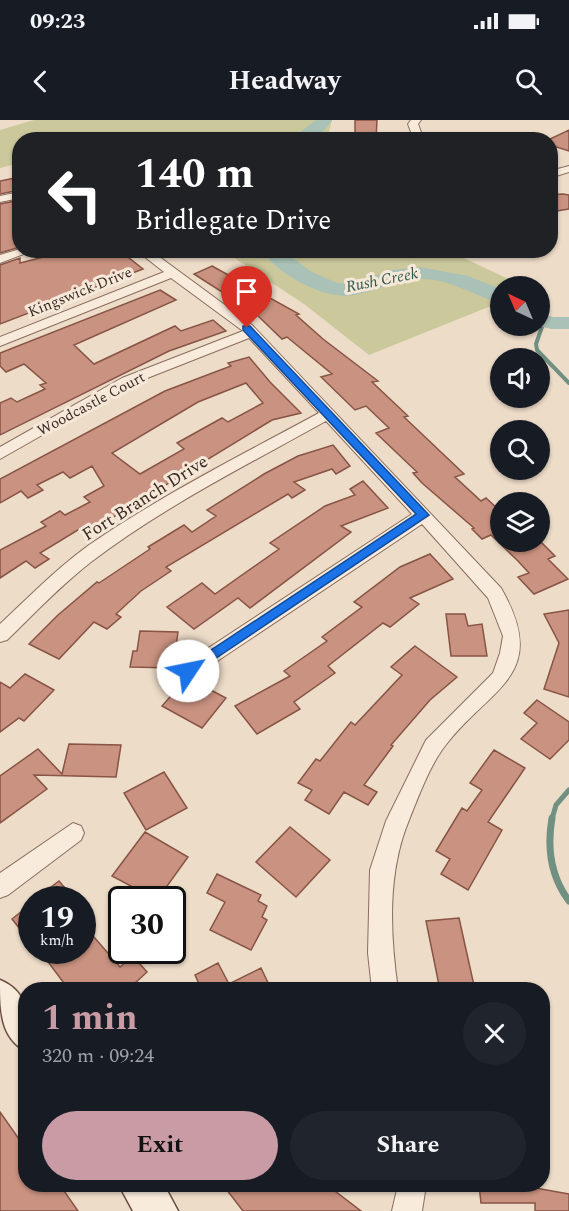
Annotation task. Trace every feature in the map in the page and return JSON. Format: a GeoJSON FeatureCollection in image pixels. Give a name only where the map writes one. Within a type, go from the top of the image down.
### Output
{"type":"FeatureCollection","features":[{"type":"Feature","properties":{"kind":"street"},"geometry":{"type":"LineString","coordinates":[[152,258],[205,295],[251,333],[495,593],[504,609],[512,636],[510,653],[501,677],[448,728],[433,746],[397,821],[382,870],[380,953],[384,982]]}},
{"type":"Feature","properties":{"kind":"street","name":"Kingswick Drive"},"geometry":{"type":"LineString","coordinates":[[0,342],[172,273]]}},
{"type":"Feature","properties":{"kind":"street","name":"Woodcastle Court"},"geometry":{"type":"LineString","coordinates":[[0,454],[127,381],[251,333]]}},
{"type":"Feature","properties":{"kind":"street","name":"Fort Branch Drive"},"geometry":{"type":"LineString","coordinates":[[0,635],[57,581],[95,550],[202,484],[327,415]]}},
{"type":"Feature","properties":{"kind":"street"},"geometry":{"type":"LineString","coordinates":[[188,671],[423,515]]}},
{"type":"Feature","properties":{"kind":"street"},"geometry":{"type":"LineString","coordinates":[[0,887],[74,832]]}},
{"type":"Feature","properties":{"kind":"street"},"geometry":{"type":"LineString","coordinates":[[0,998],[18,1022]]}},
{"type":"Feature","properties":{"kind":"street"},"geometry":{"type":"LineString","coordinates":[[144,1192],[158,1211]]}},
{"type":"Feature","properties":{"kind":"street"},"geometry":{"type":"LineString","coordinates":[[407,1211],[411,1192]]}},
{"type":"Feature","properties":{"kind":"shaded area"},"geometry":{"type":"Polygon","coordinates":[[[34,120],[332,120],[329,132],[12,132],[12,165],[0,168],[0,130],[34,120]]]}},
{"type":"Feature","properties":{"kind":"shaded area"},"geometry":{"type":"Polygon","coordinates":[[[235,258],[464,258],[502,276],[490,276],[490,306],[369,355],[304,304],[235,258]]]}},
{"type":"Feature","properties":{"kind":"building"},"geometry":{"type":"Polygon","coordinates":[[[355,120],[377,120],[376,132],[355,132],[355,120]]]}},
{"type":"Feature","properties":{"kind":"building"},"geometry":{"type":"Polygon","coordinates":[[[569,130],[569,151],[558,148],[558,135],[569,130]]]}},
{"type":"Feature","properties":{"kind":"building"},"geometry":{"type":"Polygon","coordinates":[[[12,179],[12,192],[0,194],[0,181],[12,179]]]}},
{"type":"Feature","properties":{"kind":"building"},"geometry":{"type":"Polygon","coordinates":[[[558,194],[569,195],[569,209],[558,211],[558,194]]]}},
{"type":"Feature","properties":{"kind":"building"},"geometry":{"type":"Polygon","coordinates":[[[12,202],[12,249],[0,253],[0,204],[12,202]]]}},
{"type":"Feature","properties":{"kind":"building"},"geometry":{"type":"Polygon","coordinates":[[[20,258],[20,263],[40,258],[129,258],[143,269],[0,324],[0,265],[20,258]]]}},
{"type":"Feature","properties":{"kind":"building"},"geometry":{"type":"Polygon","coordinates":[[[212,266],[299,314],[296,315],[323,339],[378,381],[372,382],[408,416],[404,417],[464,474],[455,477],[481,501],[486,498],[490,502],[490,535],[482,539],[472,529],[474,528],[422,483],[413,473],[417,472],[376,433],[389,428],[366,406],[355,410],[321,377],[332,374],[287,337],[282,339],[255,313],[194,274],[212,266]]]}},
{"type":"Feature","properties":{"kind":"building"},"geometry":{"type":"Polygon","coordinates":[[[160,290],[176,300],[74,345],[94,364],[175,326],[181,331],[213,320],[226,331],[169,351],[0,435],[0,403],[11,398],[17,402],[45,389],[40,385],[46,383],[24,364],[6,372],[0,366],[0,353],[160,290]]]}},
{"type":"Feature","properties":{"kind":"building"},"geometry":{"type":"Polygon","coordinates":[[[249,357],[301,413],[272,420],[92,530],[86,525],[40,553],[49,559],[35,568],[26,561],[0,578],[0,550],[46,526],[41,522],[60,511],[65,515],[90,502],[84,497],[104,486],[92,466],[70,478],[63,472],[37,485],[43,490],[28,498],[21,491],[0,503],[0,479],[165,391],[231,366],[228,363],[249,357]],[[246,383],[198,402],[112,453],[140,474],[184,449],[177,443],[222,418],[228,422],[263,403],[246,383]]]}},
{"type":"Feature","properties":{"kind":"building"},"geometry":{"type":"Polygon","coordinates":[[[333,445],[350,466],[336,474],[332,469],[294,482],[305,490],[292,498],[288,494],[166,567],[171,571],[141,591],[116,614],[121,617],[107,629],[94,622],[59,659],[29,644],[58,615],[97,582],[99,583],[150,549],[148,547],[184,525],[192,532],[216,516],[207,510],[264,474],[298,456],[333,445]]]}},
{"type":"Feature","properties":{"kind":"building"},"geometry":{"type":"Polygon","coordinates":[[[363,481],[388,508],[341,526],[351,532],[250,608],[238,598],[194,629],[167,607],[202,583],[215,594],[279,549],[270,543],[325,506],[355,495],[350,489],[363,481]]]}},
{"type":"Feature","properties":{"kind":"building"},"geometry":{"type":"Polygon","coordinates":[[[550,551],[555,556],[548,559],[568,579],[534,594],[518,577],[529,573],[509,552],[550,551]]]}},
{"type":"Feature","properties":{"kind":"building"},"geometry":{"type":"Polygon","coordinates":[[[430,554],[453,579],[410,598],[419,604],[390,627],[383,623],[328,666],[335,673],[294,702],[300,709],[257,734],[235,706],[290,676],[284,671],[327,641],[322,637],[362,607],[354,602],[400,567],[430,554]]]}},
{"type":"Feature","properties":{"kind":"building"},"geometry":{"type":"Polygon","coordinates":[[[569,610],[569,697],[544,689],[559,643],[544,614],[569,610]]]}},
{"type":"Feature","properties":{"kind":"building"},"geometry":{"type":"Polygon","coordinates":[[[446,614],[465,614],[468,626],[482,624],[487,656],[451,656],[446,614]]]}},
{"type":"Feature","properties":{"kind":"building"},"geometry":{"type":"Polygon","coordinates":[[[140,631],[178,632],[173,668],[130,667],[133,651],[137,651],[140,631]]]}},
{"type":"Feature","properties":{"kind":"building"},"geometry":{"type":"Polygon","coordinates":[[[415,646],[457,677],[430,700],[391,745],[393,746],[364,785],[377,792],[368,805],[344,792],[329,814],[305,800],[312,790],[298,783],[316,759],[320,761],[351,722],[355,725],[402,675],[391,667],[415,646]]]}},
{"type":"Feature","properties":{"kind":"building"},"geometry":{"type":"Polygon","coordinates":[[[25,674],[54,690],[24,721],[19,718],[0,732],[0,682],[10,688],[25,674]]]}},
{"type":"Feature","properties":{"kind":"building"},"geometry":{"type":"Polygon","coordinates":[[[185,680],[192,680],[226,698],[202,728],[162,706],[185,680]]]}},
{"type":"Feature","properties":{"kind":"building"},"geometry":{"type":"Polygon","coordinates":[[[537,700],[569,722],[569,740],[550,759],[521,739],[537,723],[524,713],[537,700]]]}},
{"type":"Feature","properties":{"kind":"building"},"geometry":{"type":"Polygon","coordinates":[[[69,744],[121,745],[116,777],[34,775],[47,789],[0,823],[0,776],[38,749],[62,774],[69,744]]]}},
{"type":"Feature","properties":{"kind":"building"},"geometry":{"type":"Polygon","coordinates":[[[494,750],[525,768],[488,822],[502,830],[468,890],[441,874],[450,859],[436,851],[462,808],[467,811],[482,790],[470,783],[494,750]]]}},
{"type":"Feature","properties":{"kind":"building"},"geometry":{"type":"Polygon","coordinates":[[[164,772],[187,808],[146,830],[124,793],[164,772]]]}},
{"type":"Feature","properties":{"kind":"building"},"geometry":{"type":"Polygon","coordinates":[[[290,827],[330,860],[296,897],[256,862],[290,827]]]}},
{"type":"Feature","properties":{"kind":"building"},"geometry":{"type":"Polygon","coordinates":[[[145,832],[188,857],[167,886],[131,886],[112,876],[145,832]]]}},
{"type":"Feature","properties":{"kind":"building"},"geometry":{"type":"Polygon","coordinates":[[[217,874],[261,895],[258,901],[267,906],[262,917],[267,920],[251,950],[210,930],[225,902],[207,893],[217,874]]]}},
{"type":"Feature","properties":{"kind":"building"},"geometry":{"type":"Polygon","coordinates":[[[59,881],[63,886],[52,886],[59,881]]]}},
{"type":"Feature","properties":{"kind":"building"},"geometry":{"type":"Polygon","coordinates":[[[18,914],[18,926],[12,919],[18,914]]]}},
{"type":"Feature","properties":{"kind":"building"},"geometry":{"type":"Polygon","coordinates":[[[459,918],[473,982],[438,982],[426,921],[459,918]]]}},
{"type":"Feature","properties":{"kind":"building"},"geometry":{"type":"Polygon","coordinates":[[[96,939],[108,953],[108,964],[117,964],[120,967],[124,964],[140,964],[147,972],[136,982],[63,982],[50,964],[96,964],[96,939]]]}},
{"type":"Feature","properties":{"kind":"building"},"geometry":{"type":"Polygon","coordinates":[[[218,963],[228,982],[198,982],[195,975],[218,963]]]}},
{"type":"Feature","properties":{"kind":"building"},"geometry":{"type":"Polygon","coordinates":[[[261,968],[268,982],[233,982],[261,968]]]}},
{"type":"Feature","properties":{"kind":"building"},"geometry":{"type":"Polygon","coordinates":[[[0,1112],[18,1138],[18,1192],[65,1192],[78,1211],[0,1211],[0,1112]]]}},
{"type":"Feature","properties":{"kind":"building"},"geometry":{"type":"Polygon","coordinates":[[[550,1191],[569,1194],[569,1211],[535,1211],[535,1203],[481,1203],[480,1192],[550,1191]]]}},
{"type":"Feature","properties":{"kind":"building"},"geometry":{"type":"Polygon","coordinates":[[[228,1192],[336,1192],[361,1211],[243,1211],[228,1192]]]}},
{"type":"Feature","properties":{"kind":"waterway","name":"Rush Creek"},"geometry":{"type":"LineString","coordinates":[[310,132],[321,125],[324,120]]}},
{"type":"Feature","properties":{"kind":"waterway","name":"Rush Creek"},"geometry":{"type":"LineString","coordinates":[[280,258],[315,282],[336,289],[353,290],[391,276],[420,273],[448,276],[490,292]]}},
{"type":"Feature","properties":{"kind":"waterway","name":"Rush Creek"},"geometry":{"type":"LineString","coordinates":[[550,323],[569,323]]}},
{"type":"Feature","properties":{"kind":"waterway"},"geometry":{"type":"LineString","coordinates":[[539,336],[537,350],[569,383]]}},
{"type":"Feature","properties":{"kind":"waterway"},"geometry":{"type":"LineString","coordinates":[[552,819],[556,805],[569,790]]}},
{"type":"Feature","properties":{"kind":"waterway"},"geometry":{"type":"LineString","coordinates":[[552,818],[550,851],[554,872],[569,901]]}},
{"type":"Feature","properties":{"kind":"route"},"geometry":{"type":"LineString","coordinates":[[188,671],[423,515],[247,328]]}}]}
